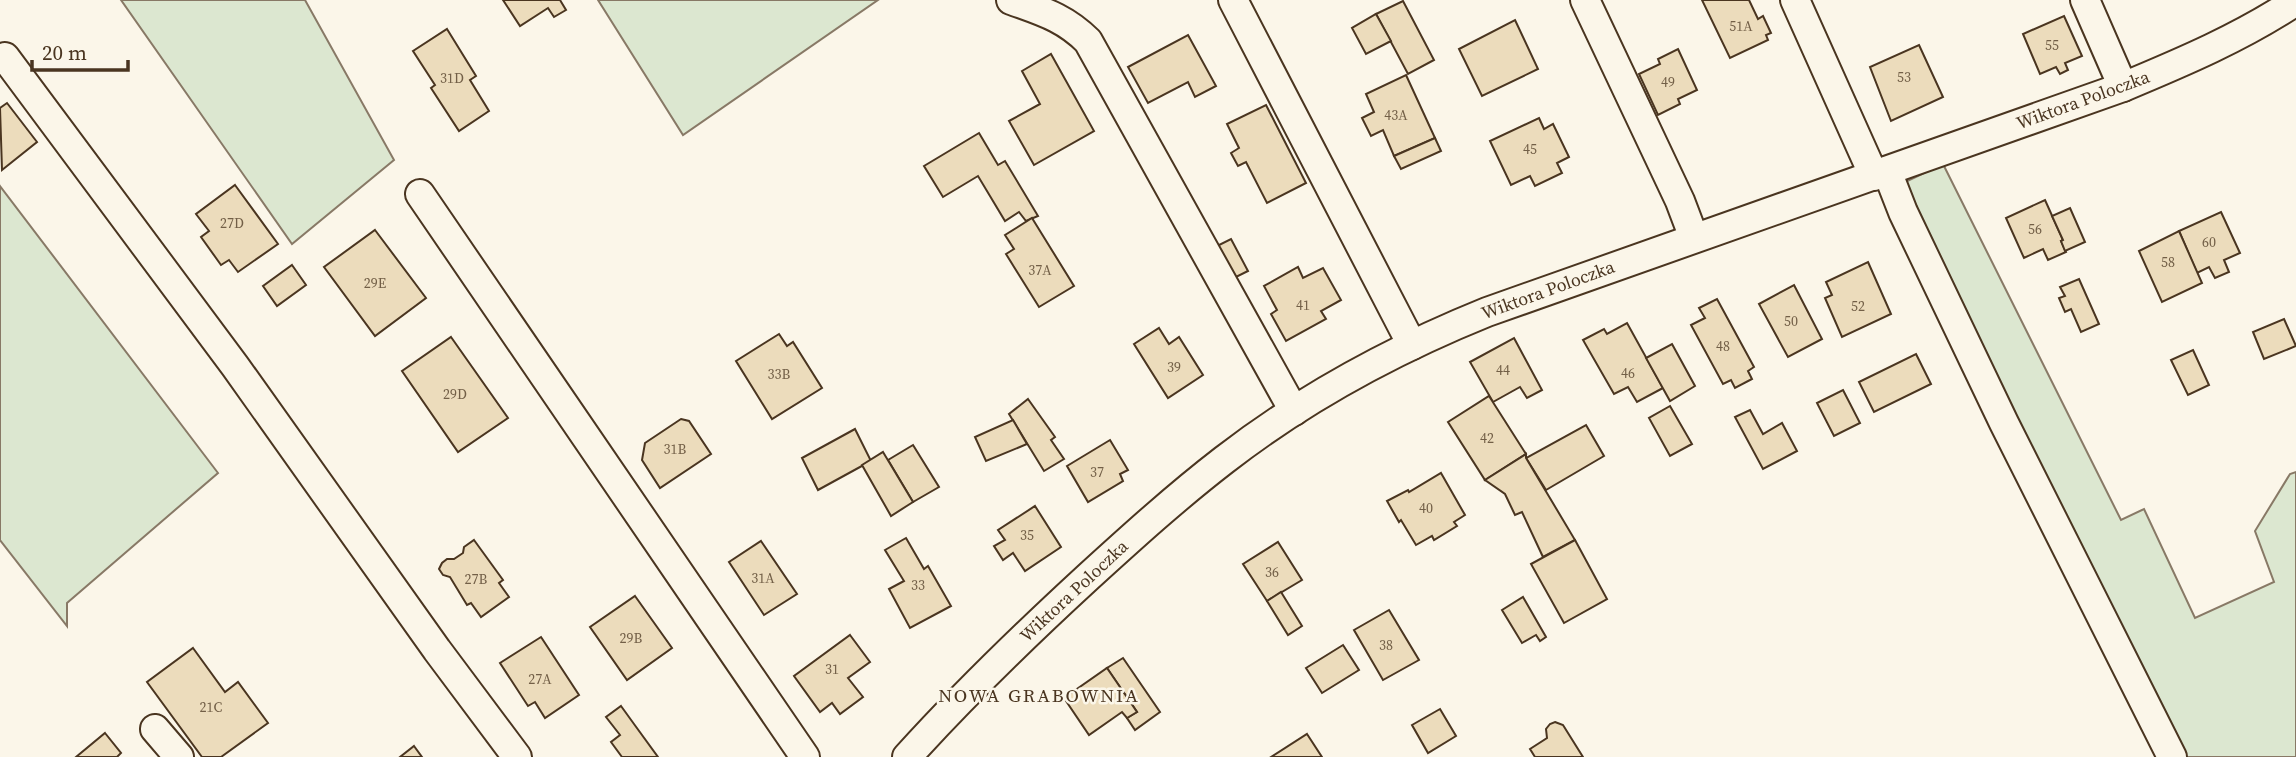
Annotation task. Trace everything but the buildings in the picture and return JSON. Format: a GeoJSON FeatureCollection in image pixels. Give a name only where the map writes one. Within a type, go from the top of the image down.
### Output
{"type":"FeatureCollection","features":[{"type":"Feature","properties":{"kind":"street"},"geometry":{"type":"LineString","coordinates":[[1011,0],[1058,17],[1074,27],[1088,41],[1294,411]]}},
{"type":"Feature","properties":{"kind":"street"},"geometry":{"type":"LineString","coordinates":[[1233,0],[1412,345]]}},
{"type":"Feature","properties":{"kind":"street"},"geometry":{"type":"LineString","coordinates":[[1585,0],[1680,201],[1694,238]]}},
{"type":"Feature","properties":{"kind":"street"},"geometry":{"type":"LineString","coordinates":[[1795,0],[1880,173],[1903,212],[2004,423],[2172,757]]}},
{"type":"Feature","properties":{"kind":"street"},"geometry":{"type":"LineString","coordinates":[[2085,0],[2123,87]]}},
{"type":"Feature","properties":{"kind":"street","name":"Wiktora Poloczka"},"geometry":{"type":"LineString","coordinates":[[906,757],[1015,646],[1116,552],[1225,459],[1294,411],[1359,371],[1487,312],[2123,87],[2199,55],[2296,1]]}},
{"type":"Feature","properties":{"kind":"street"},"geometry":{"type":"LineString","coordinates":[[5,57],[235,366],[437,650],[517,757]]}},
{"type":"Feature","properties":{"kind":"street"},"geometry":{"type":"LineString","coordinates":[[420,194],[805,757]]}},
{"type":"Feature","properties":{"kind":"street"},"geometry":{"type":"LineString","coordinates":[[155,729],[179,757]]}},
{"type":"Feature","properties":{"kind":"green space"},"geometry":{"type":"Polygon","coordinates":[[[121,0],[305,0],[394,160],[292,244],[121,0]]]}},
{"type":"Feature","properties":{"kind":"green space"},"geometry":{"type":"Polygon","coordinates":[[[598,0],[878,0],[683,135],[598,0]]]}},
{"type":"Feature","properties":{"kind":"green space"},"geometry":{"type":"Polygon","coordinates":[[[1943,164],[2121,520],[2144,509],[2195,618],[2274,582],[2255,531],[2290,474],[2296,472],[2296,757],[2182,757],[1917,225],[1903,183],[1943,164]]]}},
{"type":"Feature","properties":{"kind":"green space"},"geometry":{"type":"Polygon","coordinates":[[[0,186],[218,473],[67,603],[67,626],[0,540],[0,186]]]}},
{"type":"Feature","properties":{"kind":"district","name":"NOWA GRABOWNIA"},"geometry":{"type":"Point","coordinates":[1039,695]}}]}
